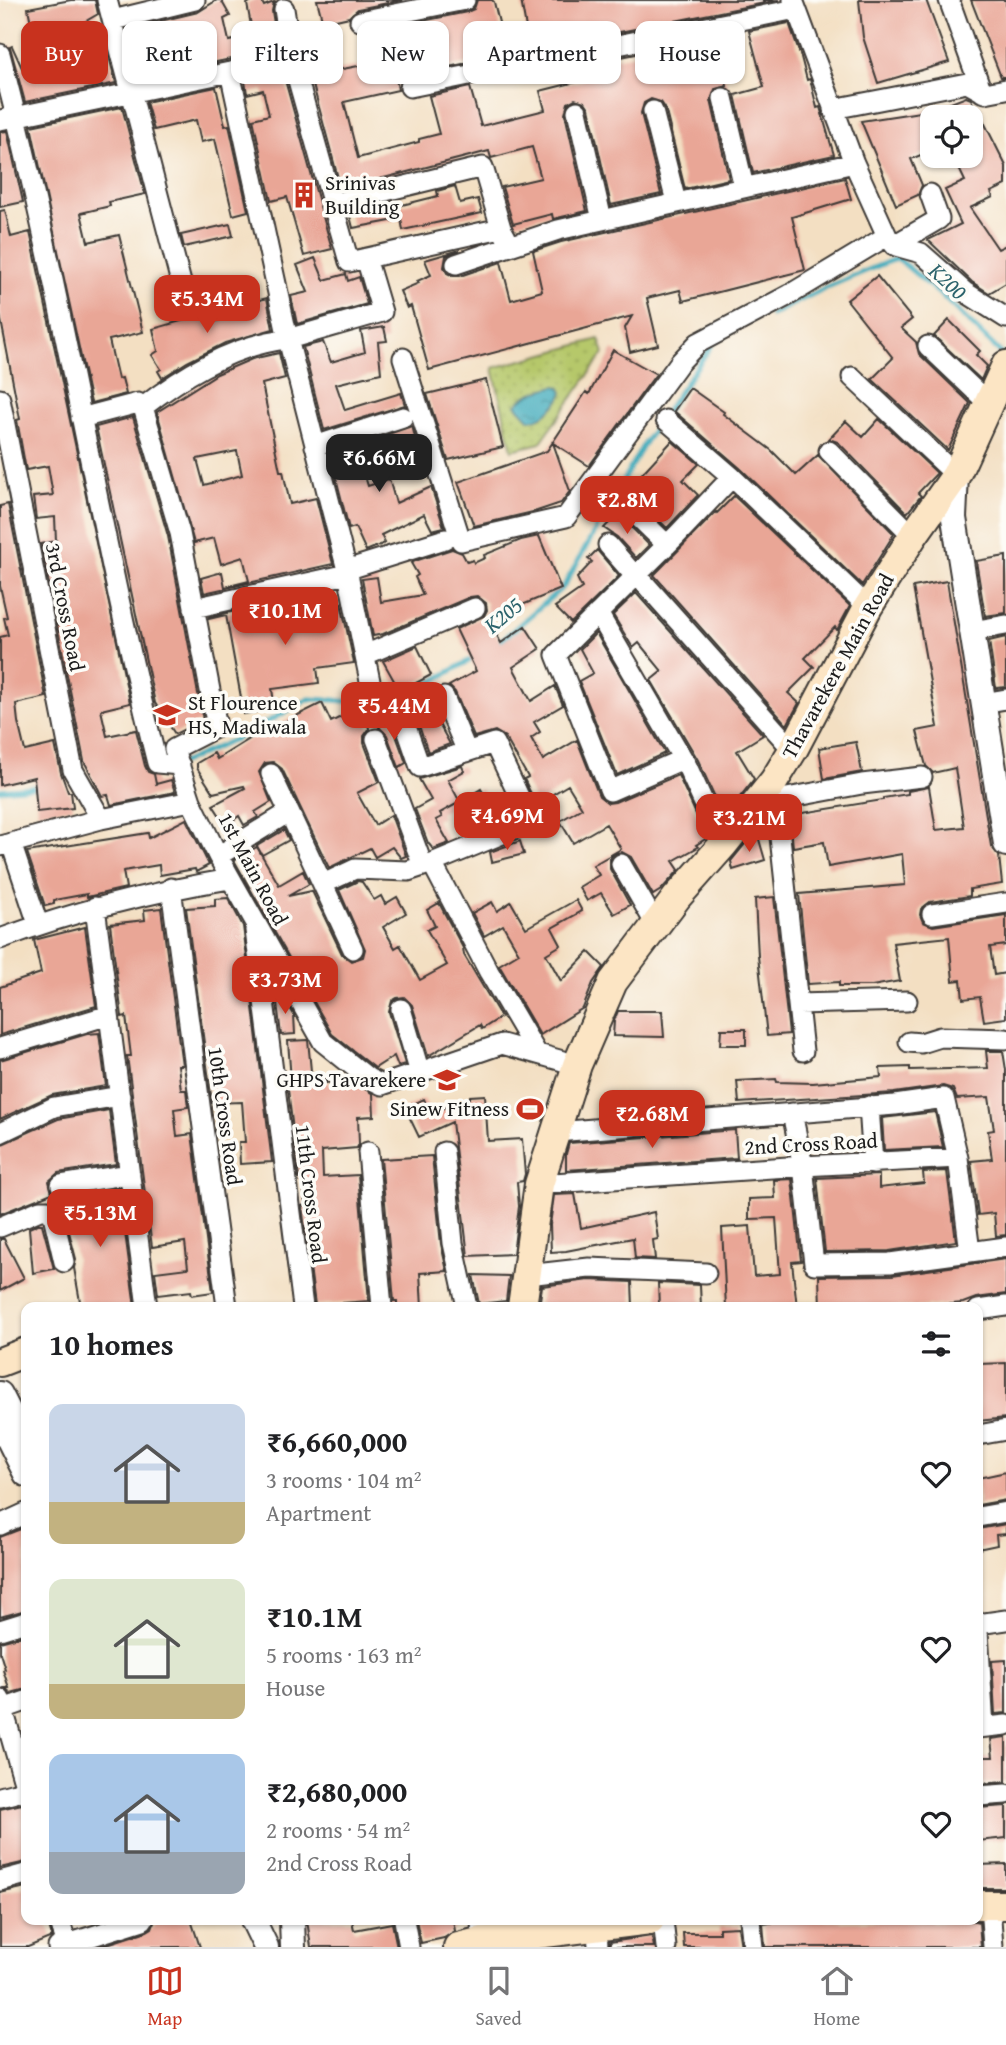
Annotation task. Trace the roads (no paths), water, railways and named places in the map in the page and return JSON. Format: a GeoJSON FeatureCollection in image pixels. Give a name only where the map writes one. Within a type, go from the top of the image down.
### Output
{"type":"FeatureCollection","features":[{"type":"Feature","properties":{"kind":"main road","name":"Thavarekere Main Road"},"geometry":{"type":"LineString","coordinates":[[523,1302],[540,1184],[577,1065],[613,982],[677,897],[775,790],[867,607],[956,475],[997,383]]}},
{"type":"Feature","properties":{"kind":"main road"},"geometry":{"type":"LineString","coordinates":[[473,1936],[519,1942],[555,1926],[608,1929],[627,1925]]}},
{"type":"Feature","properties":{"kind":"street"},"geometry":{"type":"LineString","coordinates":[[107,0],[184,295]]}},
{"type":"Feature","properties":{"kind":"street"},"geometry":{"type":"LineString","coordinates":[[113,20],[195,0]]}},
{"type":"Feature","properties":{"kind":"street"},"geometry":{"type":"LineString","coordinates":[[364,21],[465,0]]}},
{"type":"Feature","properties":{"kind":"street"},"geometry":{"type":"LineString","coordinates":[[949,0],[982,92]]}},
{"type":"Feature","properties":{"kind":"street"},"geometry":{"type":"LineString","coordinates":[[411,87],[795,4],[854,163],[892,242],[921,253],[965,292],[1006,318]]}},
{"type":"Feature","properties":{"kind":"street"},"geometry":{"type":"LineString","coordinates":[[284,9],[286,21]]}},
{"type":"Feature","properties":{"kind":"street"},"geometry":{"type":"LineString","coordinates":[[0,54],[8,118],[81,418],[128,646],[157,763],[180,765],[174,749],[217,727],[180,533],[143,407],[138,403],[81,418]]}},
{"type":"Feature","properties":{"kind":"street"},"geometry":{"type":"LineString","coordinates":[[8,118],[230,72],[288,339],[347,572],[371,686]]}},
{"type":"Feature","properties":{"kind":"street"},"geometry":{"type":"LineString","coordinates":[[833,109],[967,83],[982,92],[993,93],[1006,89]]}},
{"type":"Feature","properties":{"kind":"street"},"geometry":{"type":"LineString","coordinates":[[299,84],[349,262],[558,230],[854,163]]}},
{"type":"Feature","properties":{"kind":"street"},"geometry":{"type":"LineString","coordinates":[[723,97],[744,187]]}},
{"type":"Feature","properties":{"kind":"street"},"geometry":{"type":"LineString","coordinates":[[577,111],[602,220]]}},
{"type":"Feature","properties":{"kind":"street"},"geometry":{"type":"LineString","coordinates":[[653,111],[676,202]]}},
{"type":"Feature","properties":{"kind":"street"},"geometry":{"type":"LineString","coordinates":[[332,204],[483,167],[506,236]]}},
{"type":"Feature","properties":{"kind":"street"},"geometry":{"type":"LineString","coordinates":[[403,358],[461,541],[566,517],[680,362],[698,343],[939,219],[930,194]]}},
{"type":"Feature","properties":{"kind":"street"},"geometry":{"type":"LineString","coordinates":[[456,264],[506,236]]}},
{"type":"Feature","properties":{"kind":"street"},"geometry":{"type":"LineString","coordinates":[[143,407],[171,385],[223,358],[267,341],[288,339],[382,312],[366,258]]}},
{"type":"Feature","properties":{"kind":"street"},"geometry":{"type":"LineString","coordinates":[[929,346],[997,383]]}},
{"type":"Feature","properties":{"kind":"street"},"geometry":{"type":"LineString","coordinates":[[852,377],[956,475],[954,518],[972,631],[995,701],[1006,844]]}},
{"type":"Feature","properties":{"kind":"street","name":"3rd Cross Road"},"geometry":{"type":"LineString","coordinates":[[0,399],[5,449],[73,769],[102,819]]}},
{"type":"Feature","properties":{"kind":"street"},"geometry":{"type":"LineString","coordinates":[[315,446],[402,418]]}},
{"type":"Feature","properties":{"kind":"street"},"geometry":{"type":"LineString","coordinates":[[666,420],[732,478],[867,607]]}},
{"type":"Feature","properties":{"kind":"street"},"geometry":{"type":"LineString","coordinates":[[829,451],[913,536]]}},
{"type":"Feature","properties":{"kind":"street"},"geometry":{"type":"LineString","coordinates":[[683,759],[610,791],[556,655],[732,478]]}},
{"type":"Feature","properties":{"kind":"street"},"geometry":{"type":"LineString","coordinates":[[627,506],[667,545]]}},
{"type":"Feature","properties":{"kind":"street"},"geometry":{"type":"LineString","coordinates":[[194,608],[347,572],[445,540]]}},
{"type":"Feature","properties":{"kind":"street"},"geometry":{"type":"LineString","coordinates":[[608,545],[793,750]]}},
{"type":"Feature","properties":{"kind":"street"},"geometry":{"type":"LineString","coordinates":[[365,655],[475,608]]}},
{"type":"Feature","properties":{"kind":"street"},"geometry":{"type":"LineString","coordinates":[[598,613],[683,759],[723,845]]}},
{"type":"Feature","properties":{"kind":"street"},"geometry":{"type":"LineString","coordinates":[[972,631],[1006,625]]}},
{"type":"Feature","properties":{"kind":"street"},"geometry":{"type":"LineString","coordinates":[[444,697],[467,752]]}},
{"type":"Feature","properties":{"kind":"street"},"geometry":{"type":"LineString","coordinates":[[323,884],[355,869],[408,871],[531,822],[494,743],[420,767],[402,715]]}},
{"type":"Feature","properties":{"kind":"street"},"geometry":{"type":"LineString","coordinates":[[376,739],[428,864],[536,1052]]}},
{"type":"Feature","properties":{"kind":"street","name":"1st Main Road"},"geometry":{"type":"LineString","coordinates":[[180,765],[191,801],[218,856],[323,1042],[368,1078],[382,1085],[502,1044],[577,1065]]}},
{"type":"Feature","properties":{"kind":"street"},"geometry":{"type":"LineString","coordinates":[[271,774],[353,949]]}},
{"type":"Feature","properties":{"kind":"street"},"geometry":{"type":"LineString","coordinates":[[803,1051],[775,790],[922,777]]}},
{"type":"Feature","properties":{"kind":"street"},"geometry":{"type":"LineString","coordinates":[[38,924],[5,844],[102,819],[191,801]]}},
{"type":"Feature","properties":{"kind":"street"},"geometry":{"type":"LineString","coordinates":[[218,856],[289,812]]}},
{"type":"Feature","properties":{"kind":"street"},"geometry":{"type":"LineString","coordinates":[[621,864],[656,925]]}},
{"type":"Feature","properties":{"kind":"street"},"geometry":{"type":"LineString","coordinates":[[0,939],[95,907],[171,888],[230,879]]}},
{"type":"Feature","properties":{"kind":"street","name":"10th Cross Road"},"geometry":{"type":"LineString","coordinates":[[171,888],[226,1302]]}},
{"type":"Feature","properties":{"kind":"street"},"geometry":{"type":"LineString","coordinates":[[932,914],[1006,903]]}},
{"type":"Feature","properties":{"kind":"street"},"geometry":{"type":"LineString","coordinates":[[95,907],[146,1302]]}},
{"type":"Feature","properties":{"kind":"street","name":"11th Cross Road"},"geometry":{"type":"LineString","coordinates":[[253,919],[302,1302]]}},
{"type":"Feature","properties":{"kind":"street"},"geometry":{"type":"LineString","coordinates":[[798,1004],[906,1001]]}},
{"type":"Feature","properties":{"kind":"street"},"geometry":{"type":"LineString","coordinates":[[401,1009],[420,1073]]}},
{"type":"Feature","properties":{"kind":"street"},"geometry":{"type":"LineString","coordinates":[[0,1048],[109,1015]]}},
{"type":"Feature","properties":{"kind":"street"},"geometry":{"type":"LineString","coordinates":[[909,1042],[921,1044],[940,1037],[1006,1039]]}},
{"type":"Feature","properties":{"kind":"street"},"geometry":{"type":"LineString","coordinates":[[0,1133],[54,1107],[120,1096]]}},
{"type":"Feature","properties":{"kind":"street"},"geometry":{"type":"LineString","coordinates":[[556,1132],[944,1098],[958,1158],[970,1252]]}},
{"type":"Feature","properties":{"kind":"street"},"geometry":{"type":"LineString","coordinates":[[869,1106],[873,1164]]}},
{"type":"Feature","properties":{"kind":"street"},"geometry":{"type":"LineString","coordinates":[[792,1112],[803,1166],[814,1264],[890,1263],[1006,1247]]}},
{"type":"Feature","properties":{"kind":"street"},"geometry":{"type":"LineString","coordinates":[[368,1152],[382,1302]]}},
{"type":"Feature","properties":{"kind":"street"},"geometry":{"type":"LineString","coordinates":[[444,1152],[453,1243],[466,1302]]}},
{"type":"Feature","properties":{"kind":"street","name":"2nd Cross Road"},"geometry":{"type":"LineString","coordinates":[[540,1184],[958,1158]]}},
{"type":"Feature","properties":{"kind":"street"},"geometry":{"type":"LineString","coordinates":[[61,1185],[130,1174]]}},
{"type":"Feature","properties":{"kind":"street"},"geometry":{"type":"LineString","coordinates":[[0,1227],[40,1210],[48,1210],[53,1215],[64,1262]]}},
{"type":"Feature","properties":{"kind":"street"},"geometry":{"type":"LineString","coordinates":[[527,1275],[589,1269],[706,1273]]}},
{"type":"Feature","properties":{"kind":"street"},"geometry":{"type":"LineString","coordinates":[[983,1309],[1006,1306]]}},
{"type":"Feature","properties":{"kind":"street"},"geometry":{"type":"LineString","coordinates":[[0,1394],[21,1434]]}},
{"type":"Feature","properties":{"kind":"street"},"geometry":{"type":"LineString","coordinates":[[0,1422],[21,1464]]}},
{"type":"Feature","properties":{"kind":"street"},"geometry":{"type":"LineString","coordinates":[[983,1434],[1006,1430]]}},
{"type":"Feature","properties":{"kind":"street"},"geometry":{"type":"LineString","coordinates":[[983,1516],[1006,1512]]}},
{"type":"Feature","properties":{"kind":"street"},"geometry":{"type":"LineString","coordinates":[[0,1525],[21,1515]]}},
{"type":"Feature","properties":{"kind":"street"},"geometry":{"type":"LineString","coordinates":[[983,1623],[1006,1620]]}},
{"type":"Feature","properties":{"kind":"street"},"geometry":{"type":"LineString","coordinates":[[0,1630],[21,1624]]}},
{"type":"Feature","properties":{"kind":"street"},"geometry":{"type":"LineString","coordinates":[[21,1702],[1,1706],[21,1773]]}},
{"type":"Feature","properties":{"kind":"street"},"geometry":{"type":"LineString","coordinates":[[983,1728],[1006,1725]]}},
{"type":"Feature","properties":{"kind":"street"},"geometry":{"type":"LineString","coordinates":[[0,1797],[21,1791]]}},
{"type":"Feature","properties":{"kind":"street"},"geometry":{"type":"LineString","coordinates":[[983,1796],[1006,1794]]}},
{"type":"Feature","properties":{"kind":"street"},"geometry":{"type":"LineString","coordinates":[[0,1881],[21,1875]]}},
{"type":"Feature","properties":{"kind":"street"},"geometry":{"type":"LineString","coordinates":[[991,1905],[993,1947]]}},
{"type":"Feature","properties":{"kind":"street"},"geometry":{"type":"LineString","coordinates":[[60,1925],[64,1946],[128,1925]]}},
{"type":"Feature","properties":{"kind":"street"},"geometry":{"type":"LineString","coordinates":[[255,1925],[266,1947]]}},
{"type":"Feature","properties":{"kind":"street"},"geometry":{"type":"LineString","coordinates":[[271,1925],[282,1947]]}},
{"type":"Feature","properties":{"kind":"street"},"geometry":{"type":"LineString","coordinates":[[292,1925],[293,1947]]}},
{"type":"Feature","properties":{"kind":"street"},"geometry":{"type":"LineString","coordinates":[[405,1925],[409,1947]]}},
{"type":"Feature","properties":{"kind":"street"},"geometry":{"type":"LineString","coordinates":[[664,1925],[666,1947]]}},
{"type":"Feature","properties":{"kind":"street"},"geometry":{"type":"LineString","coordinates":[[751,1925],[753,1947]]}},
{"type":"Feature","properties":{"kind":"water"},"geometry":{"type":"Polygon","coordinates":[[[555,386],[560,387],[563,392],[561,397],[540,417],[530,420],[516,405],[529,395],[555,386]]]}},
{"type":"Feature","properties":{"kind":"waterway","name":"K200"},"geometry":{"type":"LineString","coordinates":[[771,315],[825,288],[897,258],[942,296],[1004,356]]}},
{"type":"Feature","properties":{"kind":"waterway","name":"K205"},"geometry":{"type":"LineString","coordinates":[[495,646],[564,586],[645,442],[712,345]]}},
{"type":"Feature","properties":{"kind":"waterway","name":"K205"},"geometry":{"type":"LineString","coordinates":[[416,691],[474,658]]}},
{"type":"Feature","properties":{"kind":"waterway","name":"K205"},"geometry":{"type":"LineString","coordinates":[[182,763],[238,738],[309,699],[377,705],[407,696]]}},
{"type":"Feature","properties":{"kind":"waterway","name":"K205"},"geometry":{"type":"LineString","coordinates":[[0,790],[42,786]]}},
{"type":"Feature","properties":{"kind":"place","name":"Srinivas Building"},"geometry":{"type":"Point","coordinates":[304,195]}},
{"type":"Feature","properties":{"kind":"place","name":"St Flourence HS, Madiwala"},"geometry":{"type":"Point","coordinates":[167,715]}},
{"type":"Feature","properties":{"kind":"place","name":"GHPS Tavarekere"},"geometry":{"type":"Point","coordinates":[447,1080]}},
{"type":"Feature","properties":{"kind":"place","name":"Sinew Fitness"},"geometry":{"type":"Point","coordinates":[530,1109]}}]}
